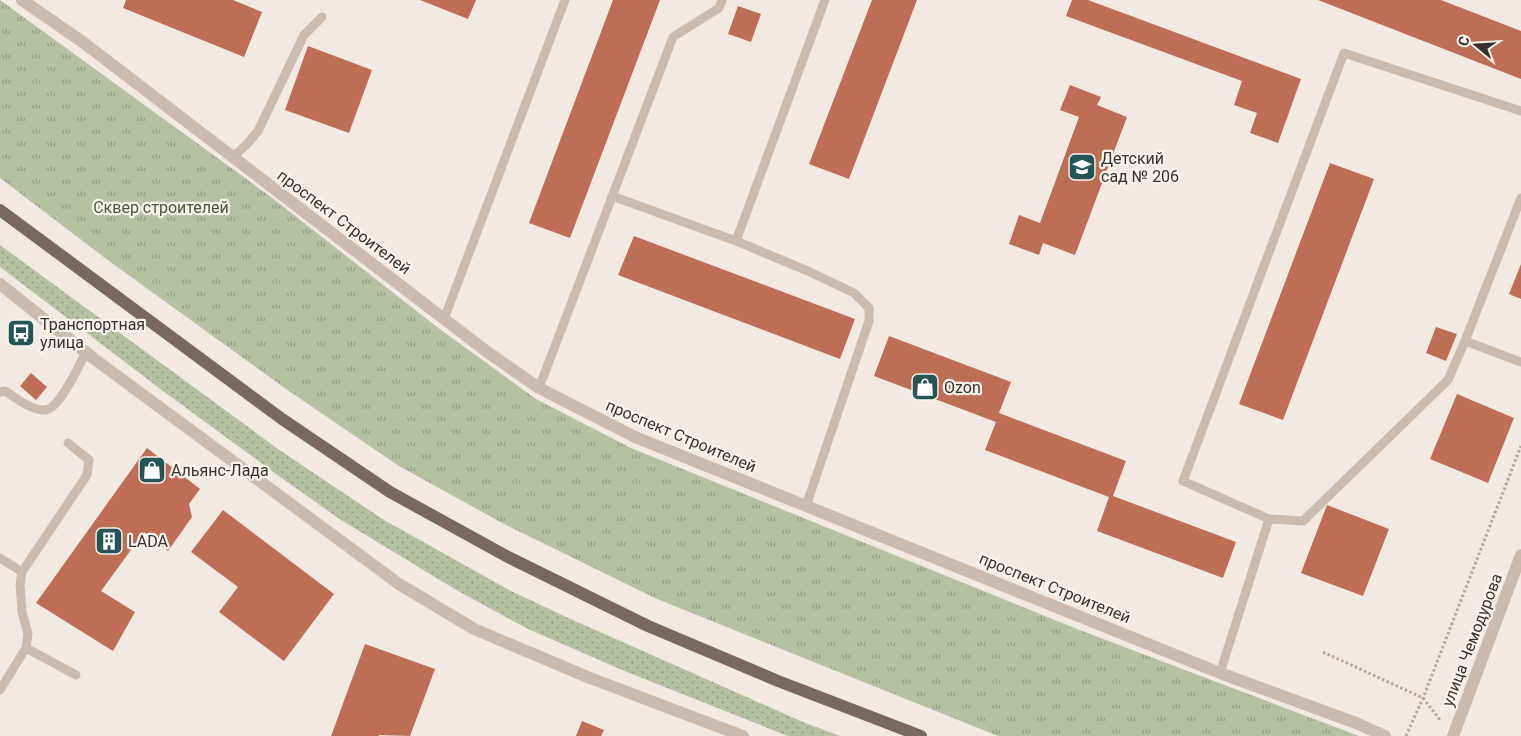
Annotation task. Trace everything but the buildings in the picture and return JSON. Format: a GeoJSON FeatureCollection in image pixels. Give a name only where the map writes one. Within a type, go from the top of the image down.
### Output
{"type":"FeatureCollection","features":[{"type":"Feature","properties":{"kind":"main road"},"geometry":{"type":"LineString","coordinates":[[0,210],[282,419],[390,492],[508,558],[648,626],[778,681],[921,736]]}},
{"type":"Feature","properties":{"kind":"street","name":"проспект Строителей"},"geometry":{"type":"LineString","coordinates":[[22,0],[84,43],[538,388],[636,437],[1220,673],[1356,723],[1384,736]]}},
{"type":"Feature","properties":{"kind":"street"},"geometry":{"type":"LineString","coordinates":[[0,284],[86,352],[398,584],[466,624],[590,678],[743,736]]}},
{"type":"Feature","properties":{"kind":"street","name":"улица Чемодурова"},"geometry":{"type":"LineString","coordinates":[[1450,732],[1521,555]]}},
{"type":"Feature","properties":{"kind":"lane"},"geometry":{"type":"LineString","coordinates":[[444,318],[565,0]]}},
{"type":"Feature","properties":{"kind":"lane"},"geometry":{"type":"LineString","coordinates":[[538,388],[673,37],[719,8],[722,0]]}},
{"type":"Feature","properties":{"kind":"lane"},"geometry":{"type":"LineString","coordinates":[[736,241],[825,0]]}},
{"type":"Feature","properties":{"kind":"lane"},"geometry":{"type":"LineString","coordinates":[[233,157],[258,131],[304,35],[322,17]]}},
{"type":"Feature","properties":{"kind":"lane"},"geometry":{"type":"LineString","coordinates":[[1521,111],[1344,53],[1183,481],[1269,519],[1303,521],[1448,380],[1521,198]]}},
{"type":"Feature","properties":{"kind":"lane"},"geometry":{"type":"LineString","coordinates":[[612,196],[736,241],[808,271],[854,293],[869,308],[869,321],[806,506]]}},
{"type":"Feature","properties":{"kind":"lane"},"geometry":{"type":"LineString","coordinates":[[1465,341],[1521,362]]}},
{"type":"Feature","properties":{"kind":"lane"},"geometry":{"type":"LineString","coordinates":[[0,392],[5,391],[26,405],[44,411],[52,408],[67,388],[86,352]]}},
{"type":"Feature","properties":{"kind":"lane"},"geometry":{"type":"LineString","coordinates":[[0,690],[26,648],[28,634],[22,612],[20,585],[22,572],[87,475],[89,460],[68,444]]}},
{"type":"Feature","properties":{"kind":"lane"},"geometry":{"type":"LineString","coordinates":[[1220,673],[1269,519]]}},
{"type":"Feature","properties":{"kind":"lane"},"geometry":{"type":"LineString","coordinates":[[0,558],[22,572]]}},
{"type":"Feature","properties":{"kind":"lane"},"geometry":{"type":"LineString","coordinates":[[26,648],[76,675]]}},
{"type":"Feature","properties":{"kind":"path"},"geometry":{"type":"LineString","coordinates":[[1406,736],[1423,698],[1521,446]]}},
{"type":"Feature","properties":{"kind":"path"},"geometry":{"type":"LineString","coordinates":[[1323,652],[1423,698],[1450,732]]}},
{"type":"Feature","properties":{"kind":"green space","name":"Cквер cтроителей"},"geometry":{"type":"Polygon","coordinates":[[[0,0],[271,197],[437,327],[536,399],[631,448],[1077,629],[1359,736],[998,736],[657,599],[504,524],[399,466],[286,389],[109,261],[0,178],[0,0]]]}},
{"type":"Feature","properties":{"kind":"green space"},"geometry":{"type":"Polygon","coordinates":[[[0,245],[278,449],[384,520],[511,591],[803,722],[840,736],[788,736],[622,670],[528,629],[458,591],[341,520],[163,391],[0,267],[0,245]]]}},
{"type":"Feature","properties":{"kind":"place","name":"Детский сад № 206"},"geometry":{"type":"Point","coordinates":[1082,167]}},
{"type":"Feature","properties":{"kind":"place","name":"Транспортная улица"},"geometry":{"type":"Point","coordinates":[21,333]}},
{"type":"Feature","properties":{"kind":"place","name":"Ozon"},"geometry":{"type":"Point","coordinates":[925,387]}},
{"type":"Feature","properties":{"kind":"place","name":"Альянс-Лада"},"geometry":{"type":"Point","coordinates":[152,470]}},
{"type":"Feature","properties":{"kind":"place","name":"LADA"},"geometry":{"type":"Point","coordinates":[109,541]}}]}
